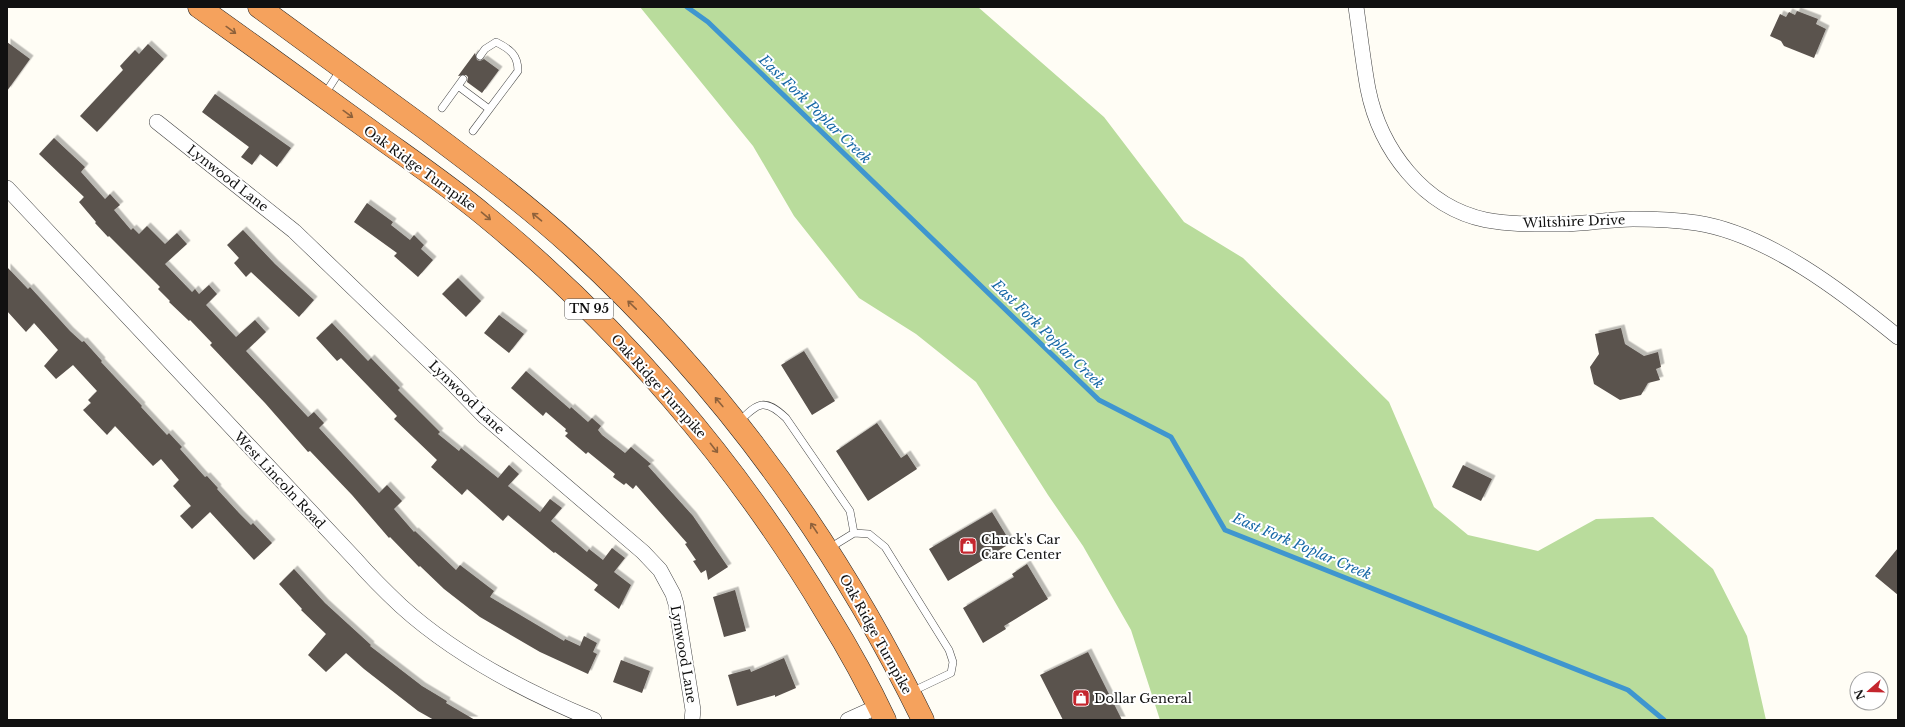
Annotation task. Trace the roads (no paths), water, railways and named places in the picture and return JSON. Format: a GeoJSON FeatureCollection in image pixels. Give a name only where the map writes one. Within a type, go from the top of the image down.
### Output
{"type":"FeatureCollection","features":[{"type":"Feature","properties":{"kind":"highway","name":"Oak Ridge Turnpike"},"geometry":{"type":"LineString","coordinates":[[199,7],[442,182],[484,215],[600,319],[684,412],[715,449],[787,550],[839,635],[882,713]]}},
{"type":"Feature","properties":{"kind":"highway","name":"Oak Ridge Turnpike"},"geometry":{"type":"LineString","coordinates":[[259,7],[481,171],[573,247],[678,353],[737,424],[788,489],[828,549],[867,614],[923,720]]}},
{"type":"Feature","properties":{"kind":"highway"},"geometry":{"type":"LineString","coordinates":[[882,713],[910,693]]}},
{"type":"Feature","properties":{"kind":"street","name":"Wiltshire Drive"},"geometry":{"type":"LineString","coordinates":[[1356,7],[1368,90],[1380,129],[1399,162],[1411,177],[1442,201],[1462,212],[1484,219],[1511,224],[1570,224],[1633,219],[1698,223],[1735,233],[1788,257],[1827,283],[1898,337]]}},
{"type":"Feature","properties":{"kind":"street","name":"Lynwood Lane"},"geometry":{"type":"LineString","coordinates":[[158,122],[294,231],[453,384],[484,416],[608,521],[660,570],[673,594],[676,604],[693,710],[692,720]]}},
{"type":"Feature","properties":{"kind":"street","name":"West Lincoln Road"},"geometry":{"type":"LineString","coordinates":[[7,188],[356,560],[402,607],[451,645],[511,682],[594,720]]}},
{"type":"Feature","properties":{"kind":"street"},"geometry":{"type":"LineString","coordinates":[[848,720],[882,713]]}},
{"type":"Feature","properties":{"kind":"lane"},"geometry":{"type":"LineString","coordinates":[[473,131],[518,72],[518,60],[507,48],[496,42],[485,49],[480,56]]}},
{"type":"Feature","properties":{"kind":"lane"},"geometry":{"type":"LineString","coordinates":[[324,97],[342,67]]}},
{"type":"Feature","properties":{"kind":"lane"},"geometry":{"type":"LineString","coordinates":[[442,108],[463,79]]}},
{"type":"Feature","properties":{"kind":"lane"},"geometry":{"type":"LineString","coordinates":[[458,86],[489,109]]}},
{"type":"Feature","properties":{"kind":"lane"},"geometry":{"type":"LineString","coordinates":[[737,424],[751,410],[765,404],[774,407],[786,418],[850,511],[854,533]]}},
{"type":"Feature","properties":{"kind":"lane"},"geometry":{"type":"LineString","coordinates":[[828,549],[854,533],[869,534],[885,546],[949,650],[953,662],[950,673],[910,693]]}},
{"type":"Feature","properties":{"kind":"waterway","name":"East Fork Poplar Creek"},"geometry":{"type":"LineString","coordinates":[[687,7],[708,22],[1099,400],[1171,437],[1225,530],[1628,690],[1664,720]]}},
{"type":"Feature","properties":{"kind":"place","name":"Chuck's Car Care Center"},"geometry":{"type":"Point","coordinates":[968,546]}},
{"type":"Feature","properties":{"kind":"place","name":"Dollar General"},"geometry":{"type":"Point","coordinates":[1081,698]}}]}
